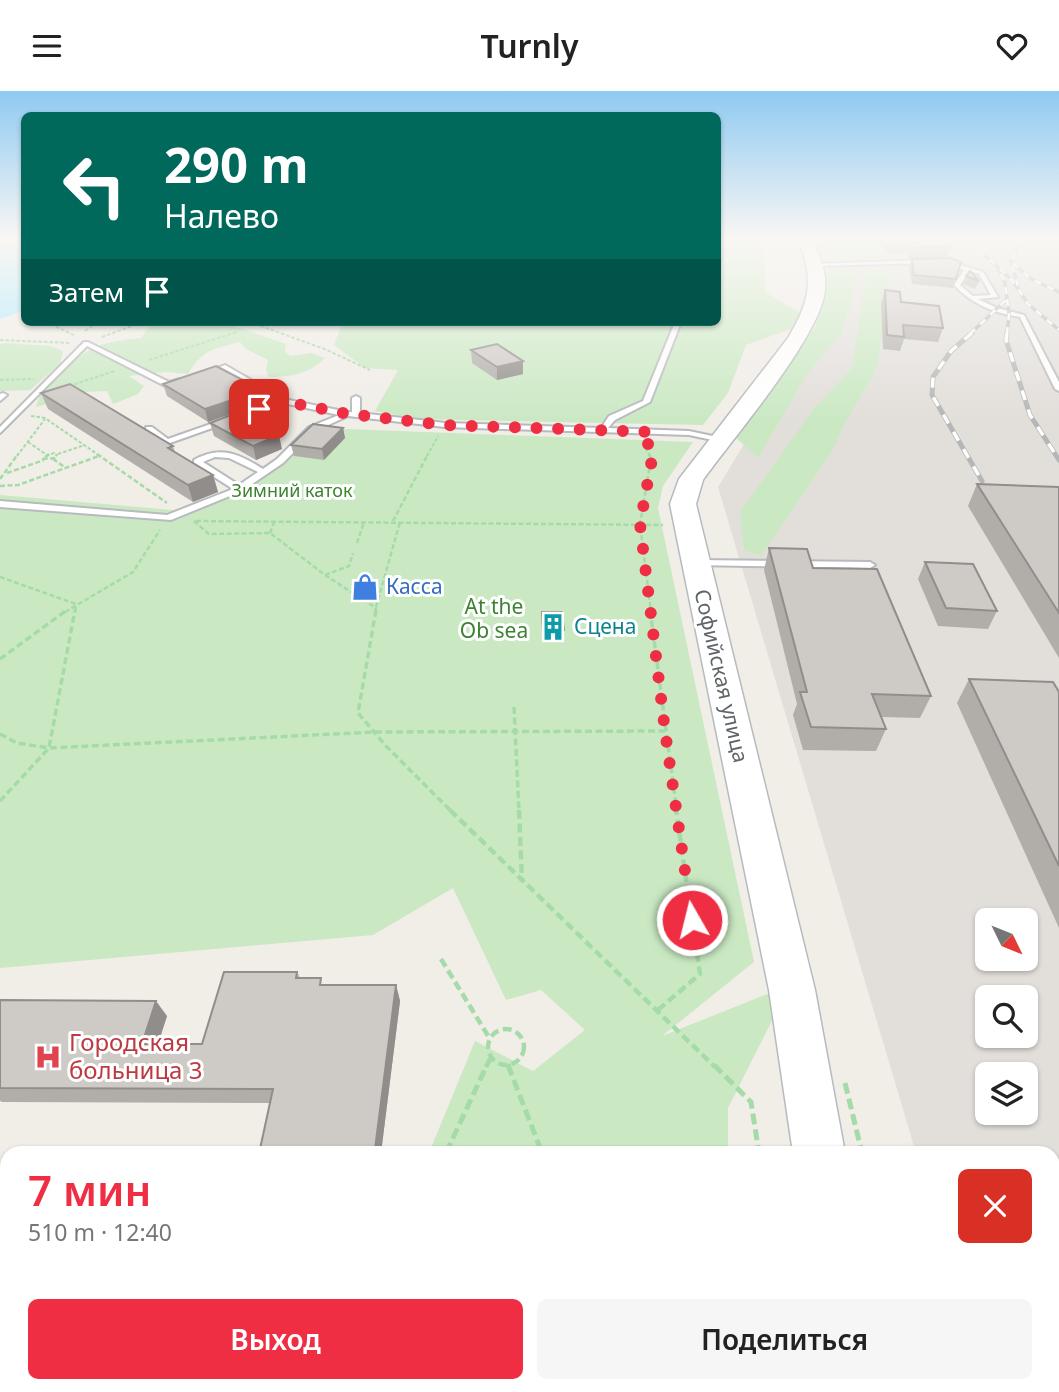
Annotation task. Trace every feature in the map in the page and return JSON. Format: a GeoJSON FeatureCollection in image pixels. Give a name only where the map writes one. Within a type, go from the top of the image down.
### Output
{"type":"FeatureCollection","features":[{"type":"Feature","properties":{"kind":"main road","name":"Софийская улица"},"geometry":{"type":"LineString","coordinates":[[815,299],[809,319],[796,340],[691,479],[683,503],[792,990],[818,1146]]}},
{"type":"Feature","properties":{"kind":"lane"},"geometry":{"type":"LineString","coordinates":[[971,299],[997,311],[1022,316],[1059,389]]}},
{"type":"Feature","properties":{"kind":"lane"},"geometry":{"type":"LineString","coordinates":[[603,430],[612,418],[646,402],[676,326]]}},
{"type":"Feature","properties":{"kind":"lane"},"geometry":{"type":"LineString","coordinates":[[0,431],[86,343],[168,384],[191,378]]}},
{"type":"Feature","properties":{"kind":"lane"},"geometry":{"type":"LineString","coordinates":[[202,374],[225,367],[282,401],[352,415],[445,425],[689,433],[719,440]]}},
{"type":"Feature","properties":{"kind":"lane"},"geometry":{"type":"LineString","coordinates":[[352,415],[356,398]]}},
{"type":"Feature","properties":{"kind":"lane"},"geometry":{"type":"LineString","coordinates":[[149,429],[167,442],[282,401]]}},
{"type":"Feature","properties":{"kind":"lane"},"geometry":{"type":"LineString","coordinates":[[0,415],[14,416]]}},
{"type":"Feature","properties":{"kind":"lane"},"geometry":{"type":"LineString","coordinates":[[0,504],[168,518],[239,489],[280,461],[312,429],[352,415]]}},
{"type":"Feature","properties":{"kind":"lane"},"geometry":{"type":"LineString","coordinates":[[239,489],[197,462],[212,454],[228,453],[263,472]]}},
{"type":"Feature","properties":{"kind":"lane"},"geometry":{"type":"LineString","coordinates":[[695,563],[870,565]]}},
{"type":"Feature","properties":{"kind":"path"},"geometry":{"type":"LineString","coordinates":[[55,326],[79,337],[93,326]]}},
{"type":"Feature","properties":{"kind":"path"},"geometry":{"type":"LineString","coordinates":[[0,340],[86,343],[132,326]]}},
{"type":"Feature","properties":{"kind":"path"},"geometry":{"type":"LineString","coordinates":[[261,326],[327,350],[370,370]]}},
{"type":"Feature","properties":{"kind":"path"},"geometry":{"type":"LineString","coordinates":[[0,380],[51,378]]}},
{"type":"Feature","properties":{"kind":"path"},"geometry":{"type":"LineString","coordinates":[[14,416],[45,418],[181,512]]}},
{"type":"Feature","properties":{"kind":"path"},"geometry":{"type":"LineString","coordinates":[[0,479],[45,418]]}},
{"type":"Feature","properties":{"kind":"path"},"geometry":{"type":"LineString","coordinates":[[393,521],[445,425]]}},
{"type":"Feature","properties":{"kind":"path"},"geometry":{"type":"LineString","coordinates":[[653,432],[646,449],[652,459],[640,524],[665,731],[700,974],[658,1010]]}},
{"type":"Feature","properties":{"kind":"path"},"geometry":{"type":"LineString","coordinates":[[28,441],[47,454],[58,454],[83,445]]}},
{"type":"Feature","properties":{"kind":"path"},"geometry":{"type":"LineString","coordinates":[[44,460],[47,454]]}},
{"type":"Feature","properties":{"kind":"path"},"geometry":{"type":"LineString","coordinates":[[4,474],[53,459],[58,454]]}},
{"type":"Feature","properties":{"kind":"path"},"geometry":{"type":"LineString","coordinates":[[0,486],[19,485],[99,456]]}},
{"type":"Feature","properties":{"kind":"path"},"geometry":{"type":"LineString","coordinates":[[53,459],[66,468]]}},
{"type":"Feature","properties":{"kind":"path"},"geometry":{"type":"LineString","coordinates":[[0,659],[76,604],[133,572],[168,518]]}},
{"type":"Feature","properties":{"kind":"path"},"geometry":{"type":"LineString","coordinates":[[270,533],[275,520]]}},
{"type":"Feature","properties":{"kind":"path"},"geometry":{"type":"LineString","coordinates":[[376,608],[325,575],[270,533],[209,534],[194,521],[663,525]]}},
{"type":"Feature","properties":{"kind":"path"},"geometry":{"type":"LineString","coordinates":[[357,543],[364,521]]}},
{"type":"Feature","properties":{"kind":"path"},"geometry":{"type":"LineString","coordinates":[[400,522],[376,608],[358,712],[386,746],[522,882],[751,1102],[758,1146]]}},
{"type":"Feature","properties":{"kind":"path"},"geometry":{"type":"LineString","coordinates":[[325,575],[349,566],[353,553]]}},
{"type":"Feature","properties":{"kind":"path"},"geometry":{"type":"LineString","coordinates":[[0,577],[76,604]]}},
{"type":"Feature","properties":{"kind":"path"},"geometry":{"type":"LineString","coordinates":[[0,801],[49,748],[76,604]]}},
{"type":"Feature","properties":{"kind":"path"},"geometry":{"type":"LineString","coordinates":[[514,707],[522,882]]}},
{"type":"Feature","properties":{"kind":"path"},"geometry":{"type":"LineString","coordinates":[[0,734],[17,743],[49,748],[375,732],[665,731]]}},
{"type":"Feature","properties":{"kind":"path"},"geometry":{"type":"LineString","coordinates":[[442,959],[490,1039]]}},
{"type":"Feature","properties":{"kind":"path"},"geometry":{"type":"LineString","coordinates":[[509,1029],[523,1038],[523,1055],[508,1065],[491,1057],[488,1051],[490,1039],[497,1031],[509,1029]]}},
{"type":"Feature","properties":{"kind":"path"},"geometry":{"type":"LineString","coordinates":[[449,1146],[491,1057]]}},
{"type":"Feature","properties":{"kind":"path"},"geometry":{"type":"LineString","coordinates":[[508,1065],[539,1146]]}},
{"type":"Feature","properties":{"kind":"path"},"geometry":{"type":"LineString","coordinates":[[842,1073],[860,1146]]}},
{"type":"Feature","properties":{"kind":"shaded area"},"geometry":{"type":"Polygon","coordinates":[[[832,299],[1059,299],[1059,1146],[914,1146],[718,487],[832,299]]]}},
{"type":"Feature","properties":{"kind":"green space"},"geometry":{"type":"Polygon","coordinates":[[[721,299],[776,299],[814,321],[746,345],[728,393],[703,425],[419,419],[375,411],[398,370],[365,368],[334,345],[341,326],[721,326],[721,299]]]}},
{"type":"Feature","properties":{"kind":"green space"},"geometry":{"type":"Polygon","coordinates":[[[825,299],[852,299],[842,332],[807,374],[758,458],[734,436],[814,329],[825,299]]]}},
{"type":"Feature","properties":{"kind":"green space"},"geometry":{"type":"Polygon","coordinates":[[[862,299],[888,299],[873,377],[845,422],[833,450],[761,556],[744,550],[740,512],[812,411],[852,368],[862,299]]]}},
{"type":"Feature","properties":{"kind":"green space"},"geometry":{"type":"Polygon","coordinates":[[[234,326],[286,344],[285,352],[290,356],[312,353],[325,358],[313,368],[299,373],[269,377],[266,370],[268,360],[246,349],[240,342],[204,355],[188,374],[166,372],[129,376],[144,386],[138,394],[113,404],[107,391],[85,392],[36,407],[47,386],[87,352],[104,344],[141,338],[149,327],[234,326]]]}},
{"type":"Feature","properties":{"kind":"green space"},"geometry":{"type":"Polygon","coordinates":[[[0,344],[50,346],[63,351],[60,364],[30,390],[0,391],[0,344]]]}},
{"type":"Feature","properties":{"kind":"green space","name":"At the Ob sea"},"geometry":{"type":"Polygon","coordinates":[[[320,428],[693,442],[663,486],[658,508],[754,962],[662,1036],[790,985],[728,1108],[728,1146],[432,1146],[475,1041],[533,1071],[585,1030],[541,990],[506,1000],[453,888],[373,935],[0,968],[0,495],[196,512],[278,465],[320,428]]]}},
{"type":"Feature","properties":{"kind":"water"},"geometry":{"type":"Polygon","coordinates":[[[0,299],[21,299],[21,312],[0,319],[0,299]]]}},
{"type":"Feature","properties":{"kind":"building"},"geometry":{"type":"Polygon","coordinates":[[[885,299],[939,306],[943,328],[903,325],[904,337],[887,335],[885,299]]]}},
{"type":"Feature","properties":{"kind":"building"},"geometry":{"type":"Polygon","coordinates":[[[497,344],[523,361],[497,367],[471,350],[497,344]]]}},
{"type":"Feature","properties":{"kind":"building"},"geometry":{"type":"Polygon","coordinates":[[[216,366],[262,390],[205,409],[163,384],[216,366]]]}},
{"type":"Feature","properties":{"kind":"building"},"geometry":{"type":"Polygon","coordinates":[[[70,384],[173,446],[168,448],[213,475],[188,485],[41,393],[70,384]]]}},
{"type":"Feature","properties":{"kind":"building"},"geometry":{"type":"Polygon","coordinates":[[[236,413],[279,435],[253,446],[210,423],[236,413]]]}},
{"type":"Feature","properties":{"kind":"building"},"geometry":{"type":"Polygon","coordinates":[[[313,424],[343,428],[322,449],[291,445],[313,424]]]}},
{"type":"Feature","properties":{"kind":"building"},"geometry":{"type":"Polygon","coordinates":[[[977,484],[1059,487],[1059,613],[977,484]]]}},
{"type":"Feature","properties":{"kind":"building"},"geometry":{"type":"Polygon","coordinates":[[[769,548],[807,549],[813,568],[877,569],[931,696],[872,694],[886,729],[811,727],[800,692],[807,692],[769,548]]]}},
{"type":"Feature","properties":{"kind":"building"},"geometry":{"type":"Polygon","coordinates":[[[925,562],[973,564],[997,611],[946,608],[925,562]]]}},
{"type":"Feature","properties":{"kind":"building","name":"Сцена"},"geometry":{"type":"Polygon","coordinates":[[[542,612],[562,612],[564,630],[543,631],[542,612]]]}},
{"type":"Feature","properties":{"kind":"building"},"geometry":{"type":"Polygon","coordinates":[[[969,679],[1053,682],[1059,692],[1059,866],[969,679]]]}},
{"type":"Feature","properties":{"kind":"building"},"geometry":{"type":"Polygon","coordinates":[[[224,972],[297,972],[296,978],[321,978],[320,985],[396,985],[375,1146],[261,1146],[273,1089],[0,1088],[0,1000],[156,1001],[142,1044],[202,1044],[224,972]]]}},
{"type":"Feature","properties":{"kind":"railway"},"geometry":{"type":"LineString","coordinates":[[970,334],[1007,299]]}},
{"type":"Feature","properties":{"kind":"railway"},"geometry":{"type":"LineString","coordinates":[[1007,299],[1007,334]]}},
{"type":"Feature","properties":{"kind":"railway"},"geometry":{"type":"LineString","coordinates":[[1024,299],[1059,330]]}},
{"type":"Feature","properties":{"kind":"railway"},"geometry":{"type":"LineString","coordinates":[[972,333],[951,351],[933,377],[932,395],[982,481]]}},
{"type":"Feature","properties":{"kind":"railway"},"geometry":{"type":"LineString","coordinates":[[1007,333],[1006,340],[1030,415],[1059,460]]}},
{"type":"Feature","properties":{"kind":"place","name":"Касса"},"geometry":{"type":"Point","coordinates":[365,587]}},
{"type":"Feature","properties":{"kind":"place","name":"Сцена"},"geometry":{"type":"Point","coordinates":[553,627]}},
{"type":"Feature","properties":{"kind":"place","name":"Городская больница 3"},"geometry":{"type":"Point","coordinates":[48,1057]}},
{"type":"Feature","properties":{"kind":"route"},"geometry":{"type":"LineString","coordinates":[[259,409],[282,401],[374,418],[445,425],[653,432],[646,449],[652,459],[640,524],[665,731],[692,920]]}},
{"type":"Feature","properties":{"kind":"park label","name":"Зимний каток"},"geometry":{"type":"Point","coordinates":[292,491]}}]}
